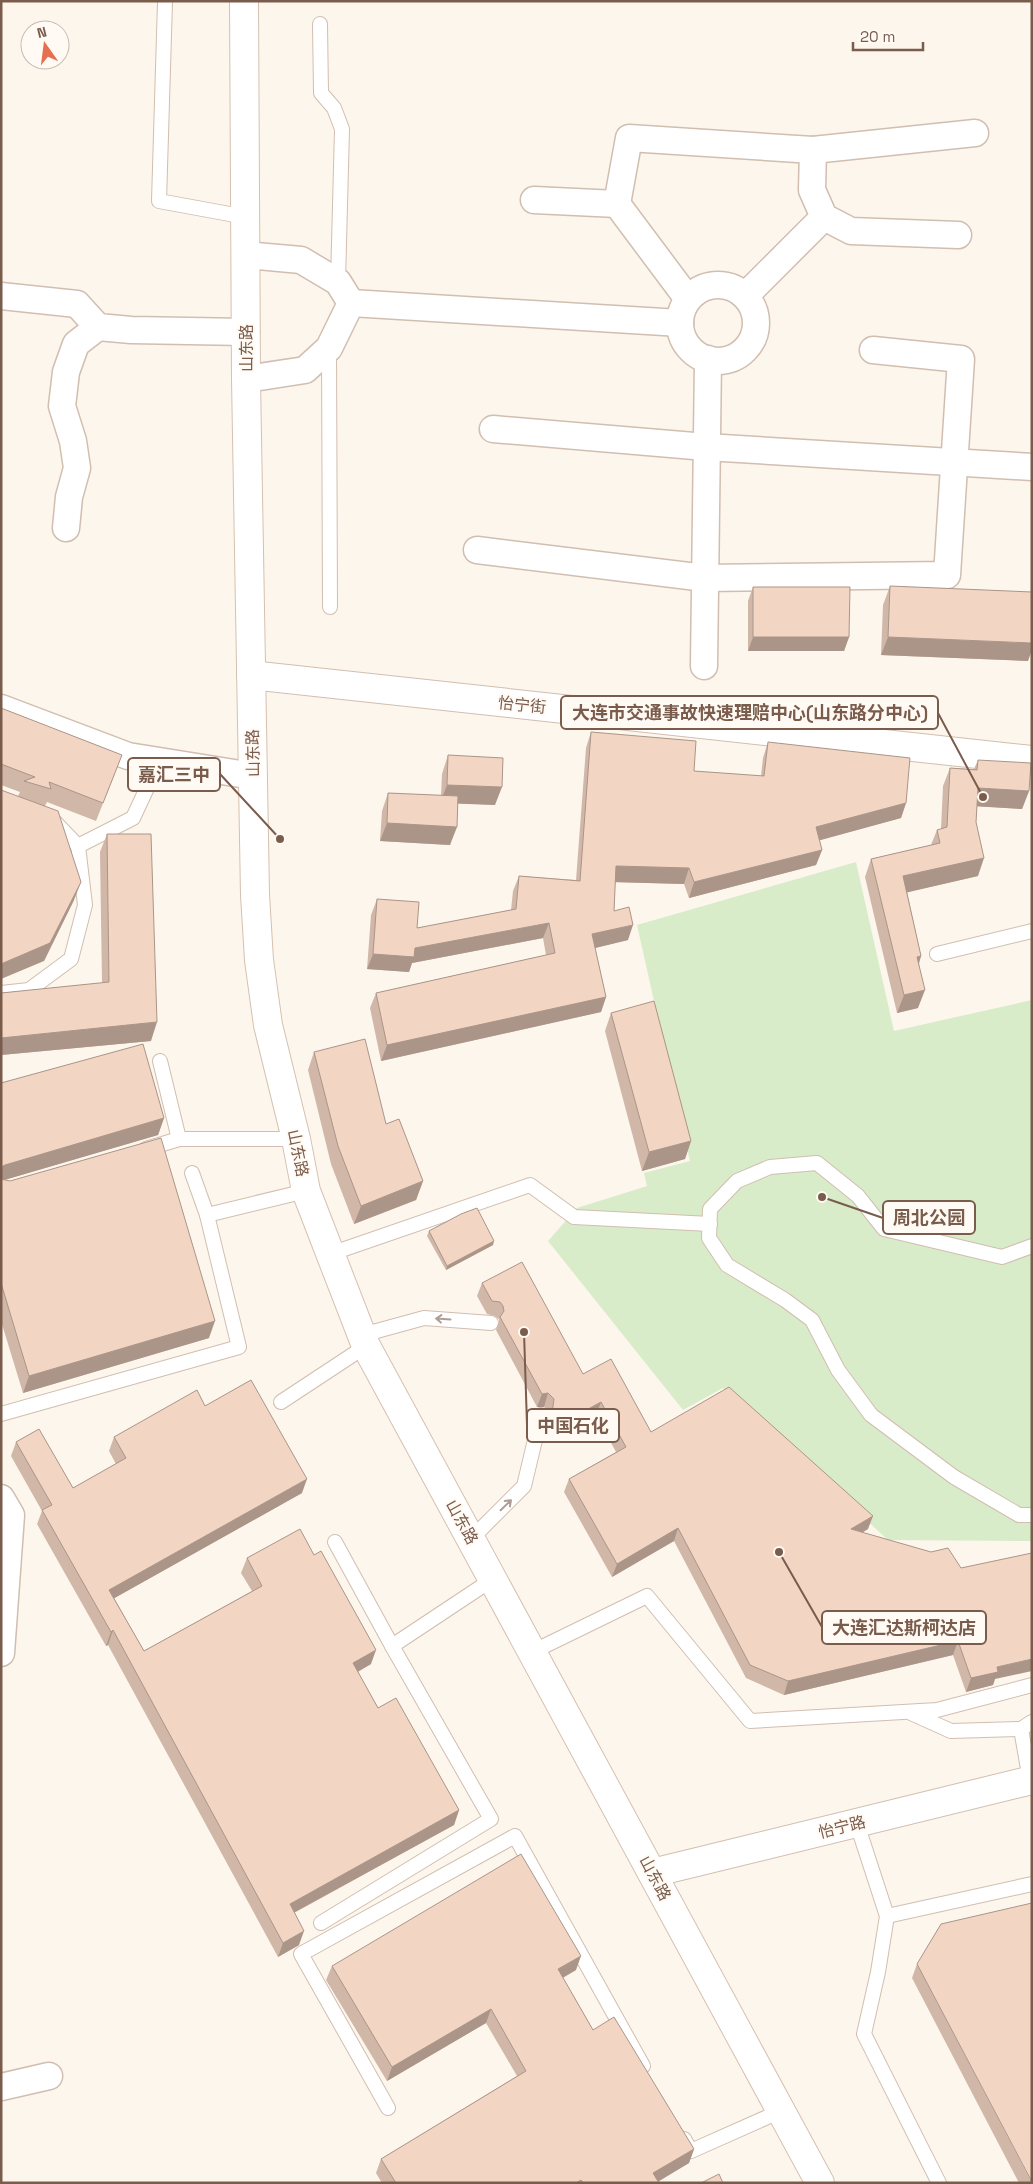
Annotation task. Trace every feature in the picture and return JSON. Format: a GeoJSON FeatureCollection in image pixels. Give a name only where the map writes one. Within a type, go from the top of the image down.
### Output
{"type":"FeatureCollection","features":[{"type":"Feature","properties":{"kind":"main road","name":"山东路"},"geometry":{"type":"LineString","coordinates":[[244,1],[246,379],[255,895],[259,960],[268,1025],[296,1139],[306,1191],[364,1341],[820,2183]]}},
{"type":"Feature","properties":{"kind":"main road","name":"怡宁街"},"geometry":{"type":"LineString","coordinates":[[251,676],[1032,760]]}},
{"type":"Feature","properties":{"kind":"main road","name":"怡宁路"},"geometry":{"type":"LineString","coordinates":[[652,1873],[1031,1780]]}},
{"type":"Feature","properties":{"kind":"street"},"geometry":{"type":"LineString","coordinates":[[684,311],[618,204],[629,138],[813,150],[975,133]]}},
{"type":"Feature","properties":{"kind":"street"},"geometry":{"type":"LineString","coordinates":[[813,150],[812,190],[824,216],[851,231],[958,236]]}},
{"type":"Feature","properties":{"kind":"street"},"geometry":{"type":"LineString","coordinates":[[534,200],[618,204]]}},
{"type":"Feature","properties":{"kind":"street"},"geometry":{"type":"LineString","coordinates":[[745,296],[824,216]]}},
{"type":"Feature","properties":{"kind":"street"},"geometry":{"type":"LineString","coordinates":[[246,255],[302,260],[344,293],[684,311]]}},
{"type":"Feature","properties":{"kind":"street"},"geometry":{"type":"LineString","coordinates":[[722,285],[734,288],[745,296],[752,306],[756,318],[755,331],[750,342],[742,352],[732,358],[708,359],[697,354],[688,346],[682,335],[684,311],[698,291],[709,286],[722,285]]}},
{"type":"Feature","properties":{"kind":"street"},"geometry":{"type":"LineString","coordinates":[[246,379],[304,370],[329,348],[344,293]]}},
{"type":"Feature","properties":{"kind":"street"},"geometry":{"type":"LineString","coordinates":[[1,296],[77,304],[98,327],[131,330],[246,332]]}},
{"type":"Feature","properties":{"kind":"street"},"geometry":{"type":"LineString","coordinates":[[66,528],[69,497],[78,468],[73,441],[62,406],[66,372],[76,344],[98,327]]}},
{"type":"Feature","properties":{"kind":"street"},"geometry":{"type":"LineString","coordinates":[[477,550],[705,578],[947,575],[961,359],[873,350]]}},
{"type":"Feature","properties":{"kind":"street"},"geometry":{"type":"LineString","coordinates":[[704,666],[708,359]]}},
{"type":"Feature","properties":{"kind":"street"},"geometry":{"type":"LineString","coordinates":[[493,429],[706,447],[1032,467]]}},
{"type":"Feature","properties":{"kind":"street"},"geometry":{"type":"LineString","coordinates":[[1,708],[128,756],[253,776]]}},
{"type":"Feature","properties":{"kind":"street"},"geometry":{"type":"LineString","coordinates":[[1,1498],[11,1515],[1,1653]]}},
{"type":"Feature","properties":{"kind":"street"},"geometry":{"type":"LineString","coordinates":[[1,2087],[48,2076]]}},
{"type":"Feature","properties":{"kind":"lane"},"geometry":{"type":"LineString","coordinates":[[165,2],[159,201],[246,217]]}},
{"type":"Feature","properties":{"kind":"lane"},"geometry":{"type":"LineString","coordinates":[[320,24],[321,94],[334,108],[342,129],[344,293]]}},
{"type":"Feature","properties":{"kind":"lane"},"geometry":{"type":"LineString","coordinates":[[329,348],[330,606]]}},
{"type":"Feature","properties":{"kind":"lane"},"geometry":{"type":"LineString","coordinates":[[78,846],[133,818],[160,760]]}},
{"type":"Feature","properties":{"kind":"lane"},"geometry":{"type":"LineString","coordinates":[[1,993],[29,990],[71,959],[85,905],[78,846],[55,820],[37,814]]}},
{"type":"Feature","properties":{"kind":"lane"},"geometry":{"type":"LineString","coordinates":[[937,954],[1032,932]]}},
{"type":"Feature","properties":{"kind":"lane"},"geometry":{"type":"LineString","coordinates":[[160,1061],[179,1139]]}},
{"type":"Feature","properties":{"kind":"lane"},"geometry":{"type":"LineString","coordinates":[[132,1153],[179,1139],[296,1139]]}},
{"type":"Feature","properties":{"kind":"lane"},"geometry":{"type":"LineString","coordinates":[[1032,1246],[1002,1257],[884,1230],[858,1196],[818,1163],[770,1167],[737,1181],[710,1209],[709,1238],[727,1264],[785,1300],[812,1320],[838,1370],[871,1415],[954,1477],[1019,1515],[1032,1514]]}},
{"type":"Feature","properties":{"kind":"lane"},"geometry":{"type":"LineString","coordinates":[[1,1414],[239,1347],[207,1215],[192,1173]]}},
{"type":"Feature","properties":{"kind":"lane"},"geometry":{"type":"LineString","coordinates":[[330,1254],[530,1185],[574,1217],[710,1224]]}},
{"type":"Feature","properties":{"kind":"lane"},"geometry":{"type":"LineString","coordinates":[[207,1215],[306,1191]]}},
{"type":"Feature","properties":{"kind":"lane"},"geometry":{"type":"LineString","coordinates":[[281,1402],[364,1341],[424,1318],[492,1322]]}},
{"type":"Feature","properties":{"kind":"lane"},"geometry":{"type":"LineString","coordinates":[[471,1539],[524,1486],[541,1414]]}},
{"type":"Feature","properties":{"kind":"lane"},"geometry":{"type":"LineString","coordinates":[[321,1924],[491,1819],[335,1542]]}},
{"type":"Feature","properties":{"kind":"lane"},"geometry":{"type":"LineString","coordinates":[[392,1646],[493,1580]]}},
{"type":"Feature","properties":{"kind":"lane"},"geometry":{"type":"LineString","coordinates":[[532,1652],[647,1596],[750,1721],[937,1710],[1032,1685]]}},
{"type":"Feature","properties":{"kind":"lane"},"geometry":{"type":"LineString","coordinates":[[907,1712],[950,1731],[1026,1726],[1031,1780]]}},
{"type":"Feature","properties":{"kind":"lane"},"geometry":{"type":"LineString","coordinates":[[857,1824],[887,1916],[878,1972],[864,2034],[940,2183]]}},
{"type":"Feature","properties":{"kind":"lane"},"geometry":{"type":"LineString","coordinates":[[388,2108],[301,1954],[515,1836],[652,2082]]}},
{"type":"Feature","properties":{"kind":"lane"},"geometry":{"type":"LineString","coordinates":[[887,1916],[1032,1884]]}},
{"type":"Feature","properties":{"kind":"lane"},"geometry":{"type":"LineString","coordinates":[[676,2125],[691,2151],[781,2111]]}},
{"type":"Feature","properties":{"kind":"green space"},"geometry":{"type":"Polygon","coordinates":[[[856,862],[894,1031],[1032,1000],[1032,1541],[888,1540],[723,1388],[683,1410],[548,1241],[577,1208],[647,1186],[644,1173],[690,1161],[637,925],[856,862]]]}},
{"type":"Feature","properties":{"kind":"building"},"geometry":{"type":"Polygon","coordinates":[[[890,586],[1032,592],[1032,643],[888,637],[890,586]]]}},
{"type":"Feature","properties":{"kind":"building"},"geometry":{"type":"Polygon","coordinates":[[[753,587],[850,587],[849,637],[753,637],[753,587]]]}},
{"type":"Feature","properties":{"kind":"building"},"geometry":{"type":"Polygon","coordinates":[[[1,708],[122,755],[103,803],[49,782],[51,789],[24,781],[35,777],[1,764],[1,708]]]}},
{"type":"Feature","properties":{"kind":"building"},"geometry":{"type":"Polygon","coordinates":[[[591,732],[696,741],[694,771],[764,776],[768,742],[910,758],[906,803],[816,827],[822,850],[694,882],[689,868],[616,866],[614,911],[629,907],[633,925],[592,934],[606,997],[387,1045],[376,993],[555,953],[549,923],[415,948],[414,957],[373,954],[377,899],[419,902],[417,928],[516,909],[519,876],[580,881],[591,732]]]}},
{"type":"Feature","properties":{"kind":"building"},"geometry":{"type":"Polygon","coordinates":[[[448,755],[503,758],[502,787],[447,785],[448,755]]]}},
{"type":"Feature","properties":{"kind":"building"},"geometry":{"type":"Polygon","coordinates":[[[978,760],[1031,763],[1029,791],[978,788],[976,822],[984,858],[903,876],[921,956],[917,957],[925,990],[904,995],[871,859],[940,843],[937,830],[947,827],[950,768],[977,770],[978,760]]]}},
{"type":"Feature","properties":{"kind":"building"},"geometry":{"type":"Polygon","coordinates":[[[1,790],[58,811],[81,882],[50,943],[1,964],[1,790]]]}},
{"type":"Feature","properties":{"kind":"building"},"geometry":{"type":"Polygon","coordinates":[[[388,793],[458,796],[457,827],[387,823],[388,793]]]}},
{"type":"Feature","properties":{"kind":"building"},"geometry":{"type":"Polygon","coordinates":[[[107,834],[151,834],[157,1022],[1,1038],[1,993],[109,982],[107,834]]]}},
{"type":"Feature","properties":{"kind":"building"},"geometry":{"type":"Polygon","coordinates":[[[654,1001],[691,1141],[649,1152],[611,1013],[654,1001]]]}},
{"type":"Feature","properties":{"kind":"building"},"geometry":{"type":"Polygon","coordinates":[[[365,1039],[386,1124],[399,1119],[423,1181],[361,1206],[338,1146],[314,1052],[365,1039]]]}},
{"type":"Feature","properties":{"kind":"building"},"geometry":{"type":"Polygon","coordinates":[[[143,1044],[164,1118],[1,1167],[1,1083],[143,1044]]]}},
{"type":"Feature","properties":{"kind":"building"},"geometry":{"type":"Polygon","coordinates":[[[161,1138],[215,1321],[29,1376],[1,1283],[1,1179],[10,1181],[161,1138]]]}},
{"type":"Feature","properties":{"kind":"building"},"geometry":{"type":"Polygon","coordinates":[[[477,1208],[494,1241],[447,1266],[429,1231],[461,1214],[477,1208]]]}},
{"type":"Feature","properties":{"kind":"building"},"geometry":{"type":"Polygon","coordinates":[[[522,1262],[583,1374],[611,1359],[651,1432],[729,1387],[873,1516],[851,1529],[931,1552],[948,1548],[961,1568],[1032,1553],[1032,1659],[997,1667],[998,1672],[971,1678],[958,1641],[788,1681],[750,1665],[678,1528],[617,1564],[569,1479],[626,1447],[601,1402],[559,1425],[552,1413],[554,1399],[548,1393],[542,1394],[500,1317],[504,1311],[503,1306],[500,1302],[492,1301],[482,1283],[522,1262]]]}},
{"type":"Feature","properties":{"kind":"building"},"geometry":{"type":"Polygon","coordinates":[[[251,1380],[307,1479],[109,1590],[144,1651],[262,1586],[247,1558],[300,1529],[314,1555],[321,1551],[376,1650],[353,1663],[378,1708],[396,1698],[459,1810],[290,1904],[304,1931],[283,1943],[113,1630],[111,1632],[42,1510],[52,1505],[16,1442],[39,1429],[73,1488],[126,1458],[114,1437],[197,1390],[205,1406],[251,1380]]]}},
{"type":"Feature","properties":{"kind":"building"},"geometry":{"type":"Polygon","coordinates":[[[521,1854],[581,1956],[558,1969],[593,2030],[614,2017],[694,2149],[653,2173],[659,2183],[583,2183],[581,2180],[576,2183],[396,2183],[381,2159],[526,2071],[491,2009],[392,2067],[332,1966],[521,1854]]]}},
{"type":"Feature","properties":{"kind":"building"},"geometry":{"type":"Polygon","coordinates":[[[1032,1903],[1032,2182],[917,1964],[941,1924],[1032,1903]]]}},
{"type":"Feature","properties":{"kind":"building"},"geometry":{"type":"Polygon","coordinates":[[[719,2174],[723,2183],[701,2183],[719,2174]]]}},
{"type":"Feature","properties":{"kind":"place","name":"大连市交通事故快速理赔中心(山东路分中心)"},"geometry":{"type":"Point","coordinates":[983,797]}},
{"type":"Feature","properties":{"kind":"place","name":"嘉汇三中"},"geometry":{"type":"Point","coordinates":[280,839]}},
{"type":"Feature","properties":{"kind":"place","name":"周北公园"},"geometry":{"type":"Point","coordinates":[822,1197]}},
{"type":"Feature","properties":{"kind":"place","name":"中国石化"},"geometry":{"type":"Point","coordinates":[524,1332]}},
{"type":"Feature","properties":{"kind":"place","name":"大连汇达斯柯达店"},"geometry":{"type":"Point","coordinates":[779,1552]}}]}
